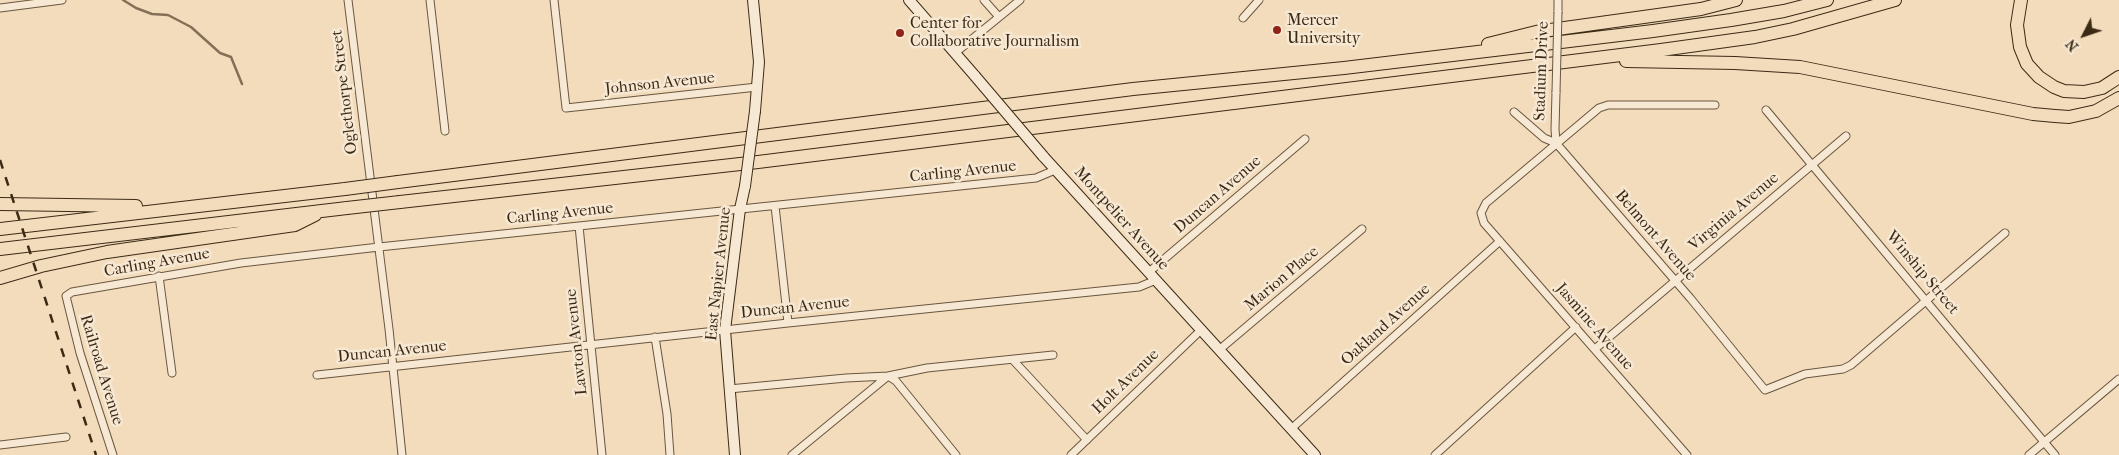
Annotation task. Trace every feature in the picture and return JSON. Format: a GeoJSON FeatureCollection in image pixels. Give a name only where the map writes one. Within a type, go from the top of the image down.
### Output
{"type":"FeatureCollection","features":[{"type":"Feature","properties":{"kind":"highway"},"geometry":{"type":"LineString","coordinates":[[1455,54],[1495,41],[1536,32],[1701,9],[1736,0]]}},
{"type":"Feature","properties":{"kind":"highway"},"geometry":{"type":"LineString","coordinates":[[0,229],[344,189],[1133,89],[1344,68],[1731,20],[1784,11],[1827,0]]}},
{"type":"Feature","properties":{"kind":"highway"},"geometry":{"type":"LineString","coordinates":[[0,249],[324,210],[758,162],[1755,37],[1840,17],[1895,0]]}},
{"type":"Feature","properties":{"kind":"highway"},"geometry":{"type":"LineString","coordinates":[[2021,0],[2017,37],[2027,64],[2039,77],[2064,91],[2084,92],[2102,88],[2119,77]]}},
{"type":"Feature","properties":{"kind":"highway"},"geometry":{"type":"LineString","coordinates":[[1566,61],[1735,63],[1800,67],[2033,114],[2069,117],[2096,111],[2119,98]]}},
{"type":"Feature","properties":{"kind":"highway"},"geometry":{"type":"LineString","coordinates":[[0,204],[172,208]]}},
{"type":"Feature","properties":{"kind":"highway"},"geometry":{"type":"LineString","coordinates":[[0,278],[41,266],[107,252],[295,225],[324,210]]}},
{"type":"Feature","properties":{"kind":"street"},"geometry":{"type":"LineString","coordinates":[[0,8],[62,0]]}},
{"type":"Feature","properties":{"kind":"street","name":"Oglethorpe Street"},"geometry":{"type":"LineString","coordinates":[[348,0],[369,181],[379,247],[402,455]]}},
{"type":"Feature","properties":{"kind":"street"},"geometry":{"type":"LineString","coordinates":[[430,0],[444,131]]}},
{"type":"Feature","properties":{"kind":"street","name":"Johnson Avenue"},"geometry":{"type":"LineString","coordinates":[[554,0],[566,108],[757,87]]}},
{"type":"Feature","properties":{"kind":"street","name":"East Napier Avenue"},"geometry":{"type":"LineString","coordinates":[[735,455],[725,330],[740,209],[755,111],[759,62],[753,0]]}},
{"type":"Feature","properties":{"kind":"street","name":"Montpelier Avenue"},"geometry":{"type":"LineString","coordinates":[[910,0],[1055,170],[1315,455]]}},
{"type":"Feature","properties":{"kind":"street"},"geometry":{"type":"LineString","coordinates":[[984,0],[999,17]]}},
{"type":"Feature","properties":{"kind":"street"},"geometry":{"type":"LineString","coordinates":[[955,53],[1020,0]]}},
{"type":"Feature","properties":{"kind":"street"},"geometry":{"type":"LineString","coordinates":[[1243,18],[1259,0]]}},
{"type":"Feature","properties":{"kind":"street","name":"Stadium Drive"},"geometry":{"type":"LineString","coordinates":[[1556,143],[1558,0]]}},
{"type":"Feature","properties":{"kind":"street"},"geometry":{"type":"LineString","coordinates":[[1556,143],[1602,106],[1715,105]]}},
{"type":"Feature","properties":{"kind":"street","name":"Winship Street"},"geometry":{"type":"LineString","coordinates":[[1766,110],[2055,455]]}},
{"type":"Feature","properties":{"kind":"street","name":"Belmont Avenue"},"geometry":{"type":"LineString","coordinates":[[1514,112],[1544,138],[1556,143],[1675,281],[1765,390],[1805,374],[1843,370],[1926,301]]}},
{"type":"Feature","properties":{"kind":"street","name":"Virginia Avenue"},"geometry":{"type":"LineString","coordinates":[[1595,348],[1846,136]]}},
{"type":"Feature","properties":{"kind":"street","name":"Duncan Avenue"},"geometry":{"type":"LineString","coordinates":[[317,375],[590,344],[1139,287],[1304,138]]}},
{"type":"Feature","properties":{"kind":"street","name":"Jasmine Avenue"},"geometry":{"type":"LineString","coordinates":[[1556,143],[1486,204],[1482,208],[1482,217],[1500,241],[1687,455]]}},
{"type":"Feature","properties":{"kind":"street","name":"Carling Avenue"},"geometry":{"type":"LineString","coordinates":[[68,293],[241,263],[1036,178],[1055,170]]}},
{"type":"Feature","properties":{"kind":"street"},"geometry":{"type":"LineString","coordinates":[[775,206],[788,323]]}},
{"type":"Feature","properties":{"kind":"street","name":"Lawton Avenue"},"geometry":{"type":"LineString","coordinates":[[579,226],[602,455]]}},
{"type":"Feature","properties":{"kind":"street","name":"Marion Place"},"geometry":{"type":"LineString","coordinates":[[1219,350],[1362,229]]}},
{"type":"Feature","properties":{"kind":"street"},"geometry":{"type":"LineString","coordinates":[[1926,301],[2005,233]]}},
{"type":"Feature","properties":{"kind":"street","name":"Oakland Avenue"},"geometry":{"type":"LineString","coordinates":[[1291,429],[1500,241]]}},
{"type":"Feature","properties":{"kind":"street"},"geometry":{"type":"LineString","coordinates":[[159,276],[172,373]]}},
{"type":"Feature","properties":{"kind":"street","name":"Railroad Avenue"},"geometry":{"type":"LineString","coordinates":[[68,293],[66,296],[80,353],[113,455]]}},
{"type":"Feature","properties":{"kind":"street"},"geometry":{"type":"LineString","coordinates":[[1435,455],[1576,327]]}},
{"type":"Feature","properties":{"kind":"street","name":"Holt Avenue"},"geometry":{"type":"LineString","coordinates":[[1071,455],[1200,330]]}},
{"type":"Feature","properties":{"kind":"street"},"geometry":{"type":"LineString","coordinates":[[655,338],[667,414],[670,455]]}},
{"type":"Feature","properties":{"kind":"street"},"geometry":{"type":"LineString","coordinates":[[729,389],[888,376],[927,368],[1053,355]]}},
{"type":"Feature","properties":{"kind":"street"},"geometry":{"type":"LineString","coordinates":[[1013,360],[1087,440]]}},
{"type":"Feature","properties":{"kind":"street"},"geometry":{"type":"LineString","coordinates":[[792,455],[888,376]]}},
{"type":"Feature","properties":{"kind":"street"},"geometry":{"type":"LineString","coordinates":[[888,376],[896,381],[956,455]]}},
{"type":"Feature","properties":{"kind":"street"},"geometry":{"type":"LineString","coordinates":[[2029,455],[2119,378]]}},
{"type":"Feature","properties":{"kind":"street"},"geometry":{"type":"LineString","coordinates":[[0,445],[66,437]]}},
{"type":"Feature","properties":{"kind":"waterway"},"geometry":{"type":"LineString","coordinates":[[123,0],[136,8],[152,14],[168,15],[191,27],[220,53],[231,57],[242,84]]}},
{"type":"Feature","properties":{"kind":"railway"},"geometry":{"type":"LineString","coordinates":[[0,160],[96,455]]}},
{"type":"Feature","properties":{"kind":"place","name":"Mercer University"},"geometry":{"type":"Point","coordinates":[1277,30]}},
{"type":"Feature","properties":{"kind":"place","name":"Center for Collaborative Journalism"},"geometry":{"type":"Point","coordinates":[900,33]}}]}
